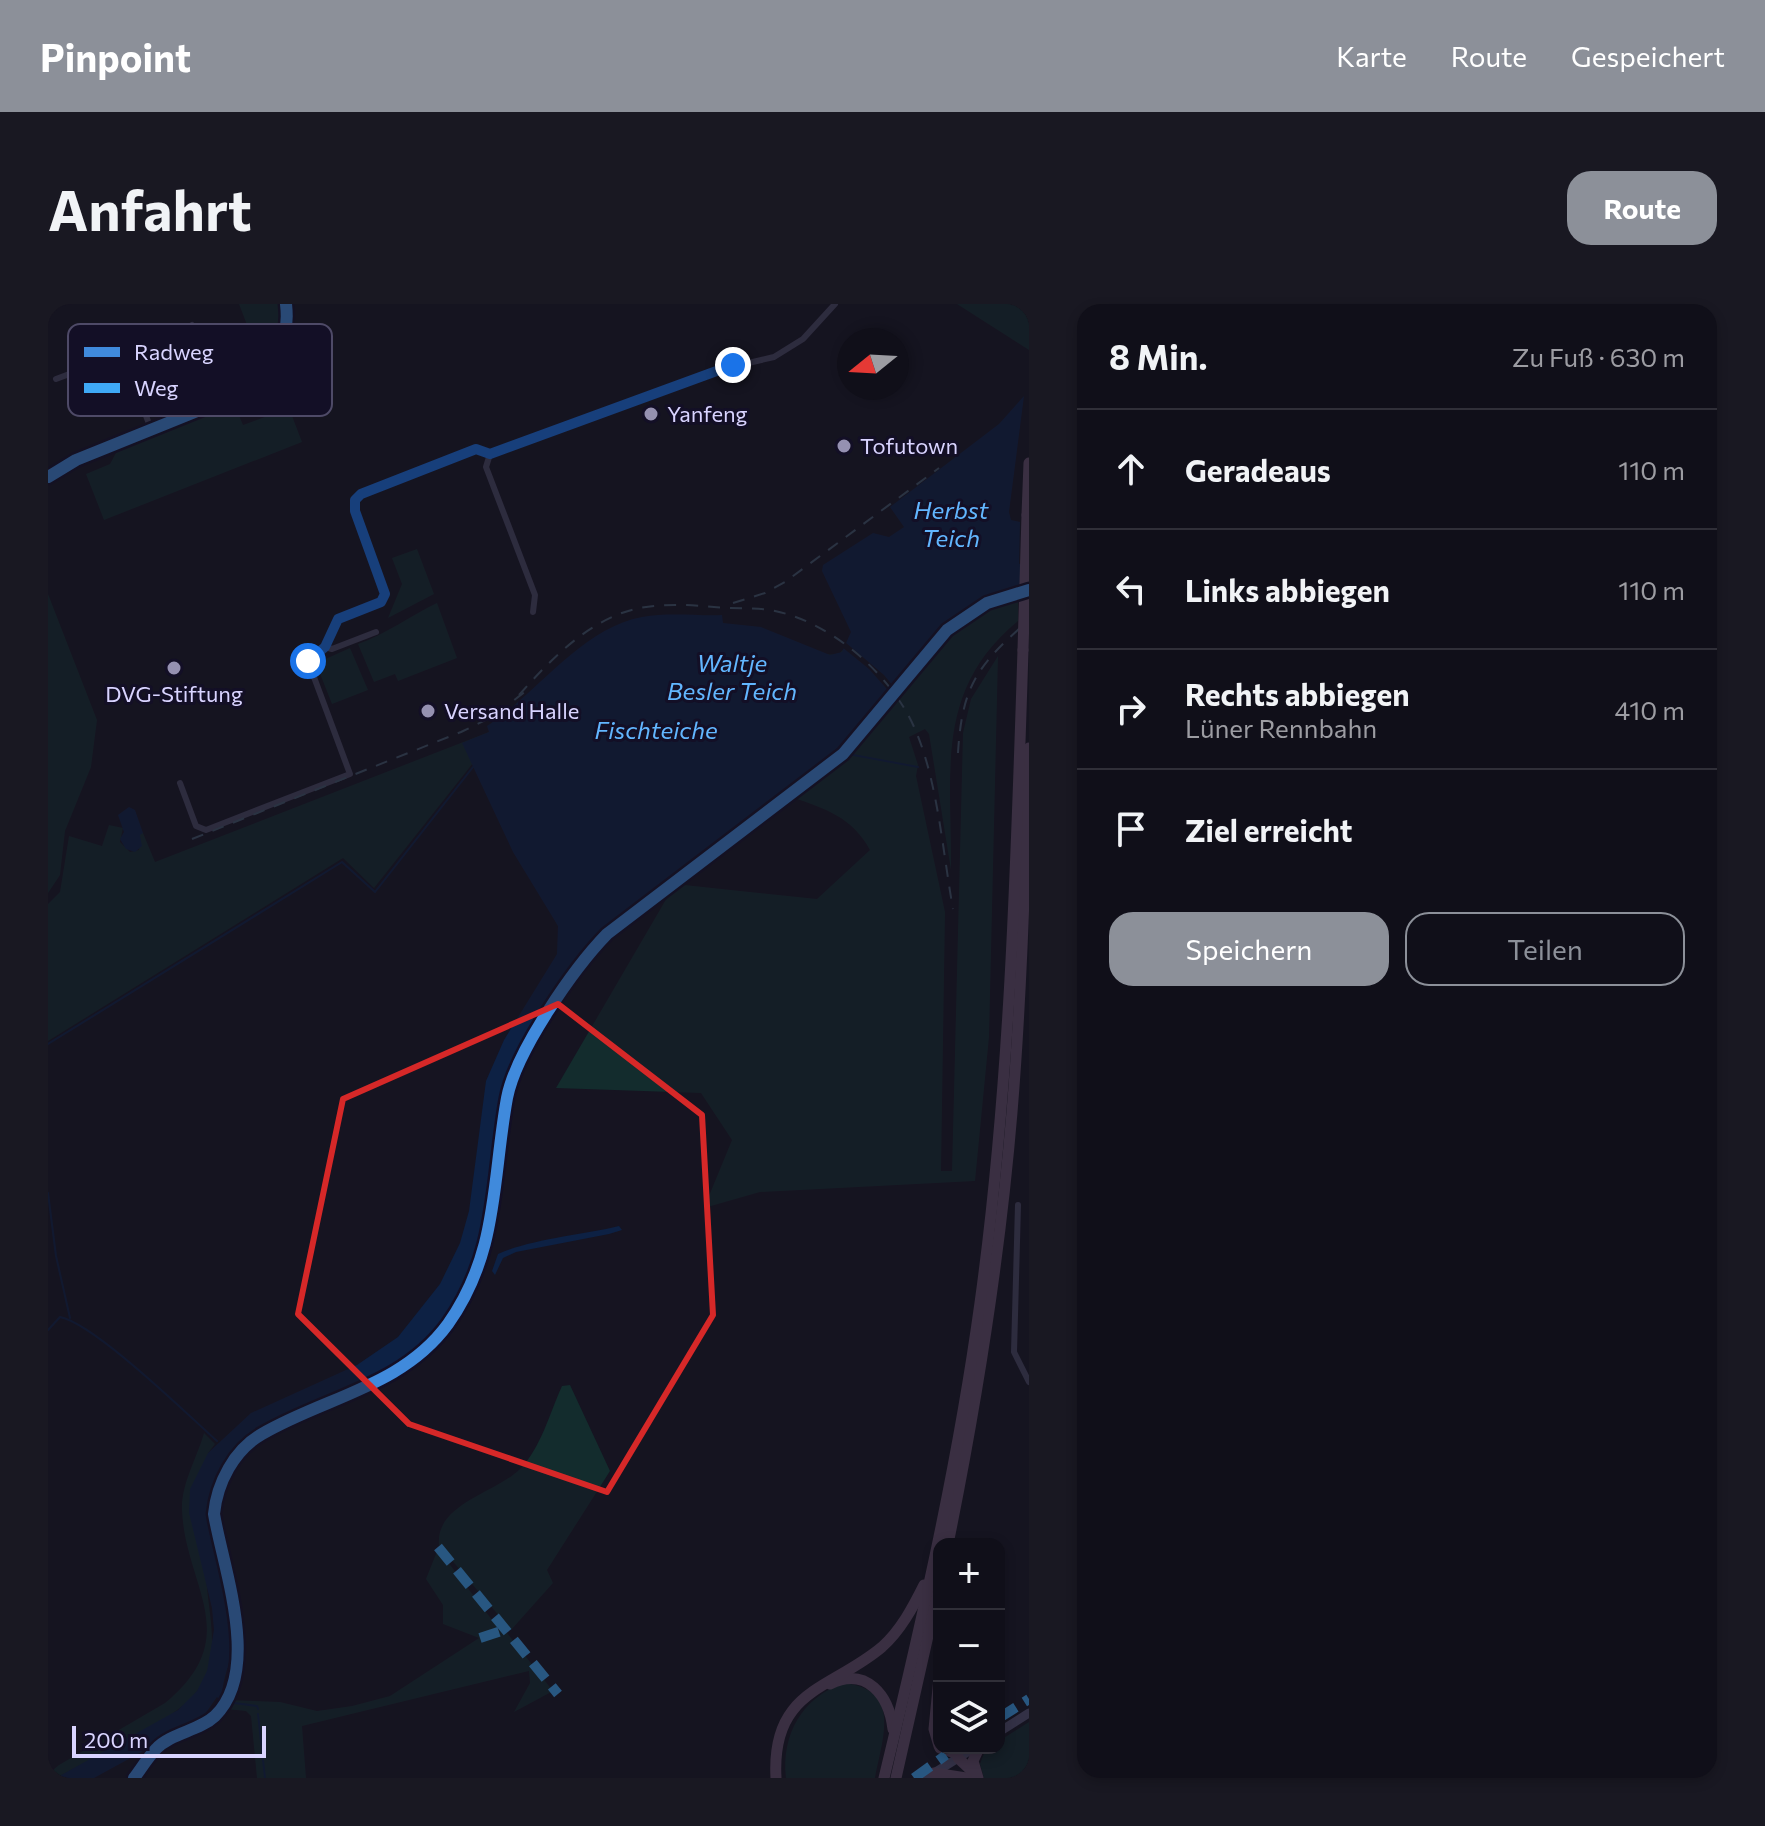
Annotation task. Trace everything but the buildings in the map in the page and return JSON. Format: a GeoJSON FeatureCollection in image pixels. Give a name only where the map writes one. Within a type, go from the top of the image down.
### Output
{"type":"FeatureCollection","features":[{"type":"Feature","properties":{"kind":"highway"},"geometry":{"type":"LineString","coordinates":[[938,1538],[967,1390],[997,1159],[1012,950],[1029,463]]}},
{"type":"Feature","properties":{"kind":"highway"},"geometry":{"type":"LineString","coordinates":[[951,1538],[991,1304],[1009,1144],[1024,908],[1029,748]]}},
{"type":"Feature","properties":{"kind":"highway"},"geometry":{"type":"LineString","coordinates":[[884,1778],[933,1566]]}},
{"type":"Feature","properties":{"kind":"highway"},"geometry":{"type":"LineString","coordinates":[[779,1778],[781,1735],[795,1709],[819,1684],[867,1657],[893,1636],[909,1614],[933,1566]]}},
{"type":"Feature","properties":{"kind":"highway"},"geometry":{"type":"LineString","coordinates":[[896,1778],[934,1610]]}},
{"type":"Feature","properties":{"kind":"highway"},"geometry":{"type":"LineString","coordinates":[[779,1778],[782,1754],[792,1722],[809,1699],[838,1680],[857,1679],[878,1689],[888,1706],[894,1738]]}},
{"type":"Feature","properties":{"kind":"highway"},"geometry":{"type":"LineString","coordinates":[[962,1754],[978,1778]]}},
{"type":"Feature","properties":{"kind":"highway"},"geometry":{"type":"LineString","coordinates":[[975,1754],[973,1761],[978,1778]]}},
{"type":"Feature","properties":{"kind":"highway"},"geometry":{"type":"LineString","coordinates":[[930,1775],[955,1773],[966,1778]]}},
{"type":"Feature","properties":{"kind":"main road"},"geometry":{"type":"LineString","coordinates":[[1005,1728],[1029,1713]]}},
{"type":"Feature","properties":{"kind":"main road"},"geometry":{"type":"LineString","coordinates":[[930,1775],[960,1754]]}},
{"type":"Feature","properties":{"kind":"street"},"geometry":{"type":"LineString","coordinates":[[285,324],[286,304]]}},
{"type":"Feature","properties":{"kind":"street"},"geometry":{"type":"LineString","coordinates":[[180,783],[196,826],[206,830],[350,774],[308,661],[325,647],[338,619],[381,602],[385,594],[355,511],[358,497],[476,449],[490,454],[718,370],[774,357],[803,339],[835,304]]}},
{"type":"Feature","properties":{"kind":"street"},"geometry":{"type":"LineString","coordinates":[[56,379],[68,375]]}},
{"type":"Feature","properties":{"kind":"street"},"geometry":{"type":"LineString","coordinates":[[146,416],[151,429]]}},
{"type":"Feature","properties":{"kind":"street"},"geometry":{"type":"LineString","coordinates":[[48,477],[66,464],[183,416]]}},
{"type":"Feature","properties":{"kind":"street"},"geometry":{"type":"LineString","coordinates":[[490,454],[486,467],[535,595],[533,612]]}},
{"type":"Feature","properties":{"kind":"street"},"geometry":{"type":"LineString","coordinates":[[325,647],[332,649],[376,632]]}},
{"type":"Feature","properties":{"kind":"street"},"geometry":{"type":"LineString","coordinates":[[1018,1205],[1014,1352],[1029,1382]]}},
{"type":"Feature","properties":{"kind":"highlighted area"},"geometry":{"type":"Polygon","coordinates":[[[558,1004],[702,1115],[713,1315],[607,1492],[409,1424],[298,1314],[343,1099],[558,1004]]]}},
{"type":"Feature","properties":{"kind":"green space"},"geometry":{"type":"Polygon","coordinates":[[[239,304],[279,304],[279,324],[247,324],[239,304]]]}},
{"type":"Feature","properties":{"kind":"green space"},"geometry":{"type":"Polygon","coordinates":[[[957,304],[1029,304],[1029,350],[957,304]]]}},
{"type":"Feature","properties":{"kind":"green space"},"geometry":{"type":"Polygon","coordinates":[[[204,416],[239,416],[243,425],[267,416],[292,416],[302,442],[104,520],[86,474],[110,464],[117,451],[204,416]]]}},
{"type":"Feature","properties":{"kind":"green space"},"geometry":{"type":"Polygon","coordinates":[[[1008,512],[558,926],[473,763],[374,888],[343,858],[48,1041],[48,904],[60,892],[69,836],[102,846],[109,825],[123,828],[120,842],[130,852],[139,850],[140,832],[155,862],[489,732],[826,654],[838,655],[851,641],[889,538],[1008,512]]]}},
{"type":"Feature","properties":{"kind":"green space"},"geometry":{"type":"Polygon","coordinates":[[[417,549],[434,594],[388,618],[402,584],[392,558],[417,549]]]}},
{"type":"Feature","properties":{"kind":"green space"},"geometry":{"type":"Polygon","coordinates":[[[48,594],[97,720],[91,767],[65,831],[60,875],[48,893],[48,594]]]}},
{"type":"Feature","properties":{"kind":"green space"},"geometry":{"type":"Polygon","coordinates":[[[1018,597],[1018,621],[991,648],[972,675],[960,705],[950,767],[951,870],[929,734],[925,729],[909,737],[918,765],[916,776],[945,912],[941,1171],[952,1171],[963,733],[971,699],[998,656],[989,1037],[975,1181],[760,1192],[704,1208],[732,1140],[701,1093],[556,1088],[675,884],[817,899],[870,850],[846,822],[827,810],[791,797],[860,740],[948,632],[989,604],[1018,597]]]}},
{"type":"Feature","properties":{"kind":"green space"},"geometry":{"type":"Polygon","coordinates":[[[437,603],[457,658],[398,681],[395,674],[374,682],[358,644],[437,603]]]}},
{"type":"Feature","properties":{"kind":"green space"},"geometry":{"type":"Polygon","coordinates":[[[350,648],[368,690],[332,704],[319,671],[321,661],[350,648]]]}},
{"type":"Feature","properties":{"kind":"green space"},"geometry":{"type":"Polygon","coordinates":[[[570,1385],[610,1471],[547,1570],[553,1583],[511,1630],[439,1545],[440,1531],[457,1509],[520,1469],[539,1440],[562,1386],[570,1385]]]}},
{"type":"Feature","properties":{"kind":"green space"},"geometry":{"type":"Polygon","coordinates":[[[204,1433],[215,1444],[208,1453],[206,1575],[212,1641],[207,1673],[188,1701],[159,1723],[56,1778],[48,1778],[48,1774],[59,1765],[165,1703],[189,1679],[202,1655],[207,1633],[205,1610],[185,1538],[182,1500],[204,1433]]]}},
{"type":"Feature","properties":{"kind":"green space"},"geometry":{"type":"Polygon","coordinates":[[[438,1549],[502,1633],[507,1633],[553,1691],[514,1712],[530,1683],[529,1671],[302,1726],[306,1778],[257,1778],[251,1716],[246,1711],[226,1709],[228,1700],[280,1702],[317,1711],[352,1706],[390,1696],[479,1638],[443,1624],[443,1605],[426,1579],[438,1549]]]}},
{"type":"Feature","properties":{"kind":"green space"},"geometry":{"type":"Polygon","coordinates":[[[843,1683],[862,1687],[874,1695],[881,1705],[884,1732],[875,1778],[786,1778],[787,1747],[797,1720],[816,1698],[843,1683]]]}},
{"type":"Feature","properties":{"kind":"green space"},"geometry":{"type":"Polygon","coordinates":[[[1029,1722],[1029,1778],[984,1778],[980,1764],[984,1754],[1005,1754],[1005,1737],[1029,1722]]]}},
{"type":"Feature","properties":{"kind":"water","name":"Fischteiche"},"geometry":{"type":"Polygon","coordinates":[[[1024,396],[1009,512],[1011,520],[1020,522],[1019,564],[1029,560],[1029,584],[986,601],[944,629],[834,757],[600,936],[572,969],[532,1028],[512,1070],[502,1106],[491,1202],[482,1246],[466,1288],[442,1327],[418,1352],[390,1373],[248,1441],[221,1470],[212,1491],[208,1516],[234,1634],[222,1702],[217,1697],[205,1714],[189,1726],[94,1778],[56,1778],[178,1710],[197,1691],[207,1671],[214,1630],[212,1608],[189,1513],[190,1489],[208,1453],[251,1413],[357,1365],[398,1337],[440,1284],[460,1243],[469,1211],[486,1081],[504,1040],[557,954],[558,926],[513,852],[462,743],[489,732],[487,726],[599,634],[642,617],[722,615],[723,623],[761,627],[830,655],[842,652],[851,632],[822,571],[823,565],[873,533],[889,537],[904,527],[890,507],[999,424],[1024,396]]]}},
{"type":"Feature","properties":{"kind":"water"},"geometry":{"type":"Polygon","coordinates":[[[129,807],[135,810],[143,833],[140,835],[142,846],[135,852],[126,849],[120,839],[124,832],[118,815],[129,807]]]}},
{"type":"Feature","properties":{"kind":"water"},"geometry":{"type":"Polygon","coordinates":[[[619,1226],[622,1230],[609,1234],[516,1252],[503,1258],[495,1275],[492,1271],[498,1254],[511,1249],[619,1226]]]}},
{"type":"Feature","properties":{"kind":"pier"},"geometry":{"type":"Polygon","coordinates":[[[845,642],[884,675],[898,692],[894,697],[869,669],[842,647],[845,642]]]}},
{"type":"Feature","properties":{"kind":"waterway"},"geometry":{"type":"LineString","coordinates":[[848,754],[918,767]]}},
{"type":"Feature","properties":{"kind":"waterway"},"geometry":{"type":"LineString","coordinates":[[48,1044],[342,862],[375,892],[473,767]]}},
{"type":"Feature","properties":{"kind":"waterway"},"geometry":{"type":"LineString","coordinates":[[48,1193],[56,1256],[70,1318]]}},
{"type":"Feature","properties":{"kind":"waterway"},"geometry":{"type":"LineString","coordinates":[[48,1330],[60,1317],[76,1323],[117,1352],[217,1441]]}},
{"type":"Feature","properties":{"kind":"waterway"},"geometry":{"type":"LineString","coordinates":[[227,1702],[257,1706],[258,1709]]}},
{"type":"Feature","properties":{"kind":"waterway"},"geometry":{"type":"LineString","coordinates":[[258,1714],[265,1778]]}},
{"type":"Feature","properties":{"kind":"railway"},"geometry":{"type":"LineString","coordinates":[[733,603],[765,593],[785,582],[939,468]]}},
{"type":"Feature","properties":{"kind":"railway"},"geometry":{"type":"LineString","coordinates":[[519,695],[586,632],[624,612],[649,606],[760,609],[814,625],[868,663],[907,713],[932,782],[953,909]]}},
{"type":"Feature","properties":{"kind":"railway"},"geometry":{"type":"LineString","coordinates":[[958,753],[964,709],[976,677],[997,650],[1029,620]]}},
{"type":"Feature","properties":{"kind":"railway"},"geometry":{"type":"LineString","coordinates":[[192,839],[461,732],[494,716],[527,690]]}},
{"type":"Feature","properties":{"kind":"marked path"},"geometry":{"type":"LineString","coordinates":[[438,1547],[558,1694]]}},
{"type":"Feature","properties":{"kind":"marked path"},"geometry":{"type":"LineString","coordinates":[[480,1638],[507,1629]]}},
{"type":"Feature","properties":{"kind":"marked path"},"geometry":{"type":"LineString","coordinates":[[1005,1714],[1029,1699]]}},
{"type":"Feature","properties":{"kind":"marked path"},"geometry":{"type":"LineString","coordinates":[[914,1778],[946,1755]]}},
{"type":"Feature","properties":{"kind":"cycle path"},"geometry":{"type":"LineString","coordinates":[[286,304],[286,324]]}},
{"type":"Feature","properties":{"kind":"cycle path"},"geometry":{"type":"LineString","coordinates":[[48,477],[76,460],[185,416]]}},
{"type":"Feature","properties":{"kind":"cycle path"},"geometry":{"type":"LineString","coordinates":[[134,1778],[162,1744],[215,1716],[229,1696],[236,1673],[236,1618],[214,1514],[229,1468],[243,1449],[262,1434],[386,1377],[408,1363],[448,1324],[465,1297],[485,1242],[507,1098],[513,1079],[534,1034],[579,967],[607,934],[843,754],[947,630],[987,603],[1029,590]]}},
{"type":"Feature","properties":{"kind":"place","name":"Yanfeng"},"geometry":{"type":"Point","coordinates":[651,414]}},
{"type":"Feature","properties":{"kind":"place","name":"Tofutown"},"geometry":{"type":"Point","coordinates":[844,446]}},
{"type":"Feature","properties":{"kind":"place","name":"DVG-Stiftung"},"geometry":{"type":"Point","coordinates":[174,668]}},
{"type":"Feature","properties":{"kind":"place","name":"Versand Halle"},"geometry":{"type":"Point","coordinates":[428,711]}},
{"type":"Feature","properties":{"kind":"route"},"geometry":{"type":"LineString","coordinates":[[308,661],[325,647],[338,619],[381,602],[385,594],[384,584],[355,511],[355,500],[361,494],[476,449],[490,454],[733,365]]}},
{"type":"Feature","properties":{"kind":"water label","name":"Herbst Teich"},"geometry":{"type":"Point","coordinates":[951,525]}},
{"type":"Feature","properties":{"kind":"water label","name":"Waltje Besler Teich"},"geometry":{"type":"Point","coordinates":[732,678]}}]}
